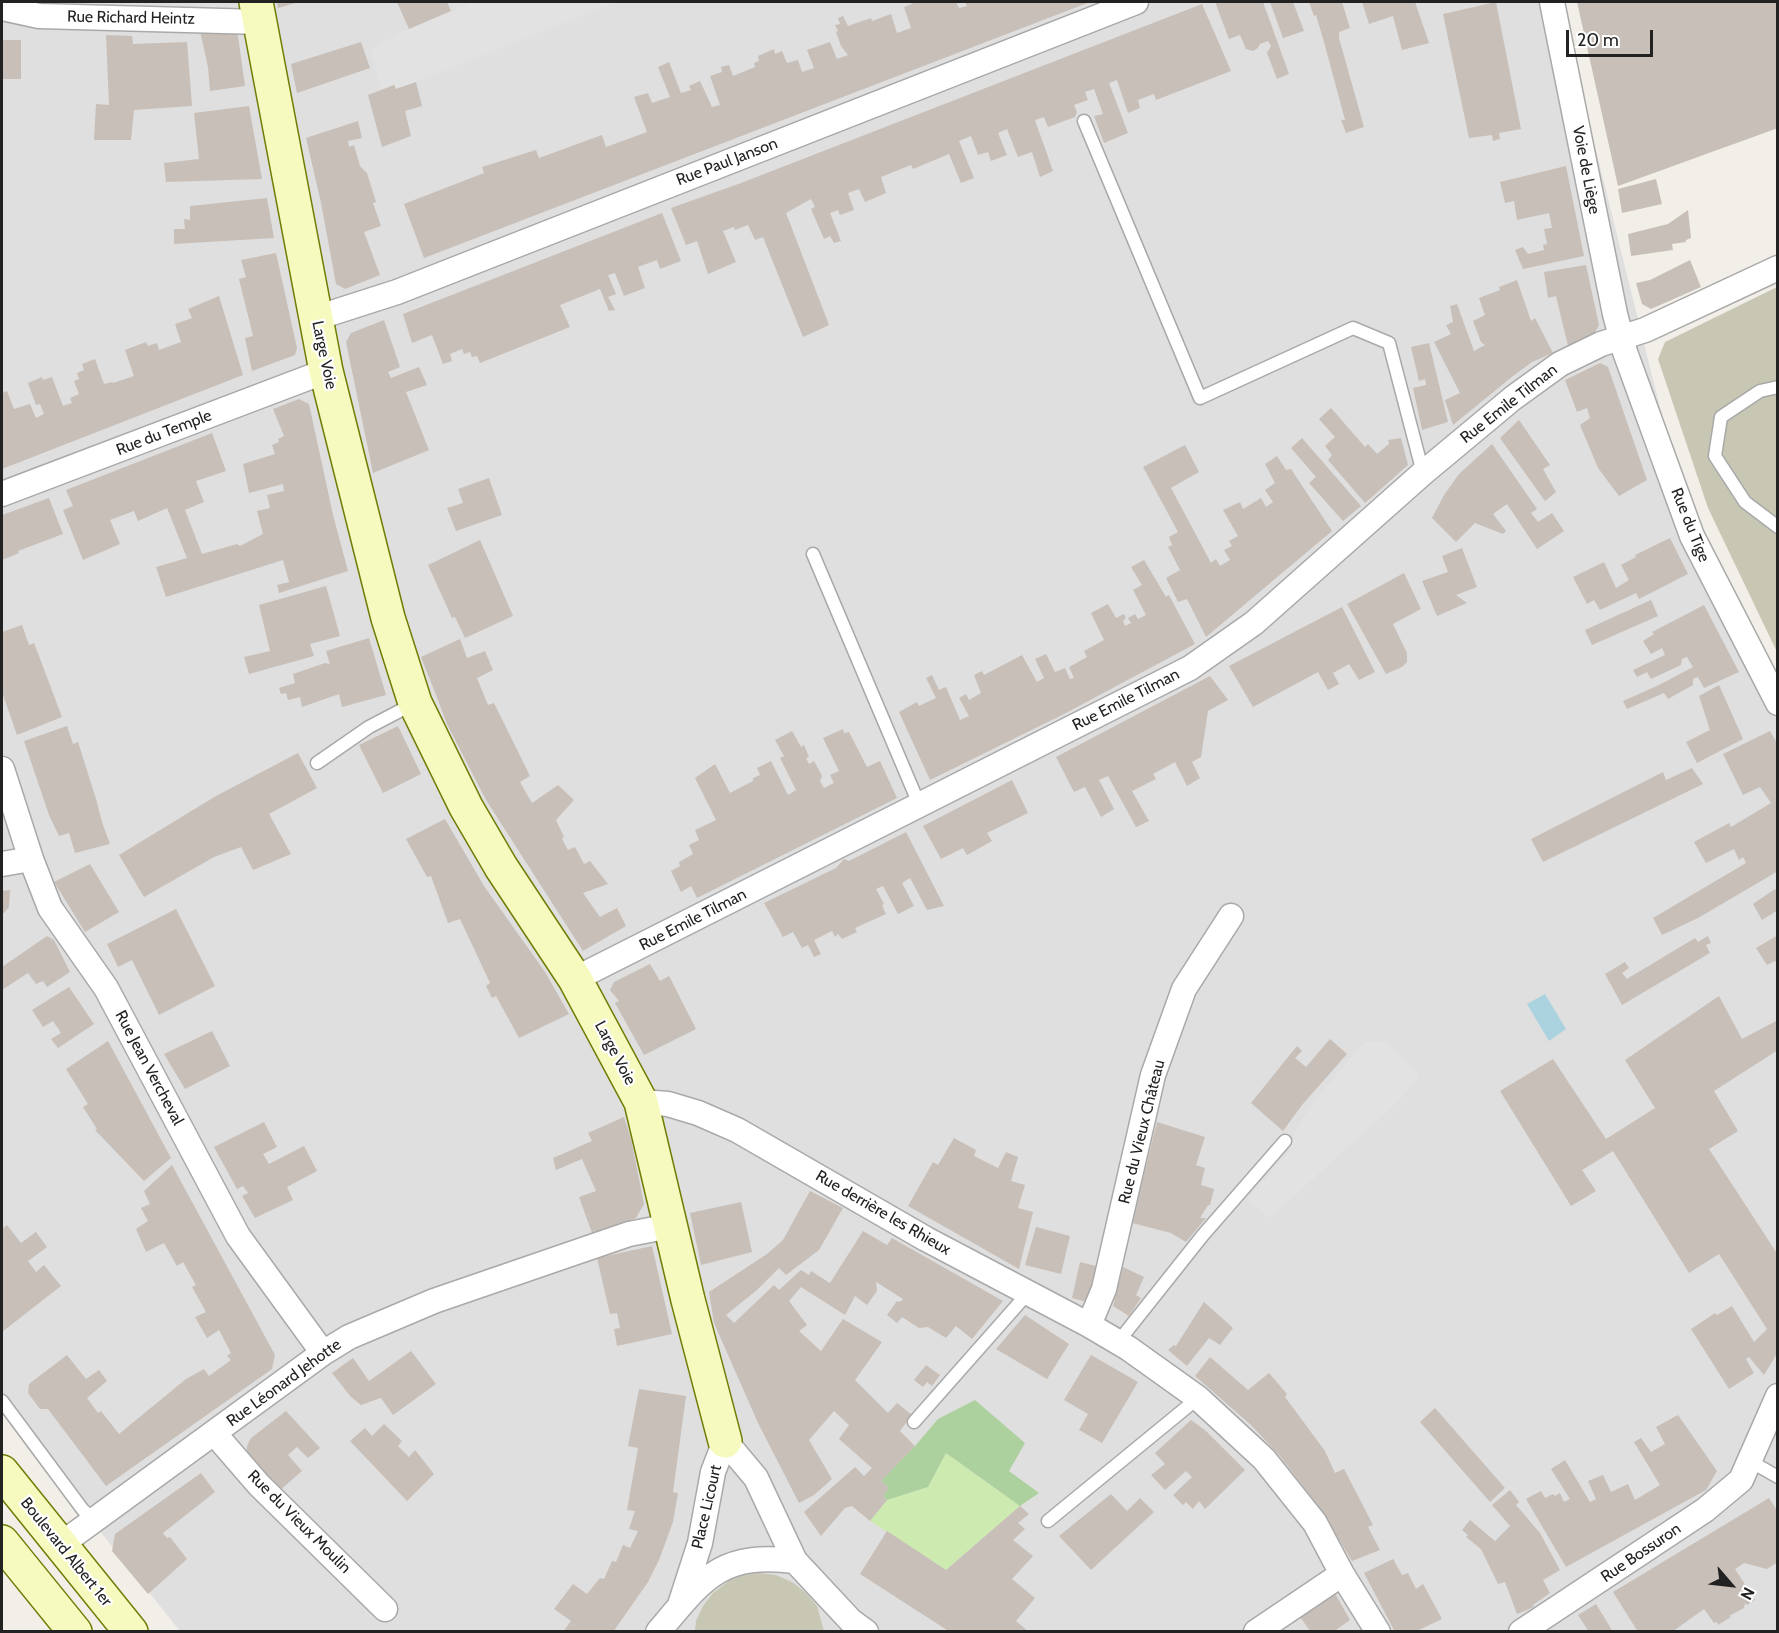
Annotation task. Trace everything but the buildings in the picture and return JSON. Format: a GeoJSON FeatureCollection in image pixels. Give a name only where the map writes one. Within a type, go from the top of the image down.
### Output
{"type":"FeatureCollection","features":[{"type":"Feature","properties":{"kind":"street","name":"Rue Paul Janson"},"geometry":{"type":"LineString","coordinates":[[316,318],[397,292],[1136,2]]}},
{"type":"Feature","properties":{"kind":"street","name":"Voie de Liège"},"geometry":{"type":"LineString","coordinates":[[1552,2],[1615,314],[1622,338]]}},
{"type":"Feature","properties":{"kind":"street","name":"Rue Richard Heintz"},"geometry":{"type":"LineString","coordinates":[[2,8],[39,16],[258,11]]}},
{"type":"Feature","properties":{"kind":"street","name":"Large Voie"},"geometry":{"type":"LineString","coordinates":[[258,11],[326,371],[388,618],[415,703],[466,807],[501,867],[575,979],[641,1102],[725,1441]]}},
{"type":"Feature","properties":{"kind":"street","name":"Rue Emile Tilman"},"geometry":{"type":"LineString","coordinates":[[575,979],[1199,662],[1254,623],[1423,473],[1514,398],[1560,364],[1601,344],[1645,330],[1778,268]]}},
{"type":"Feature","properties":{"kind":"street","name":"Rue du Tige"},"geometry":{"type":"LineString","coordinates":[[1622,338],[1692,536],[1778,703]]}},
{"type":"Feature","properties":{"kind":"street","name":"Rue du Temple"},"geometry":{"type":"LineString","coordinates":[[2,494],[326,371]]}},
{"type":"Feature","properties":{"kind":"street","name":"Rue Jean Vercheval"},"geometry":{"type":"LineString","coordinates":[[2,769],[31,859],[50,908],[106,988],[238,1236],[323,1353]]}},
{"type":"Feature","properties":{"kind":"street"},"geometry":{"type":"LineString","coordinates":[[2,864],[31,859]]}},
{"type":"Feature","properties":{"kind":"street","name":"Rue du Vieux Château"},"geometry":{"type":"LineString","coordinates":[[1089,1325],[1104,1289],[1153,1075],[1184,989],[1231,916]]}},
{"type":"Feature","properties":{"kind":"street","name":"Rue derrière les Rhieux"},"geometry":{"type":"LineString","coordinates":[[641,1102],[668,1104],[698,1113],[737,1130],[926,1239],[1089,1325],[1118,1342],[1198,1398],[1264,1459],[1315,1523],[1342,1574],[1378,1632]]}},
{"type":"Feature","properties":{"kind":"street","name":"Rue Léonard Jehotte"},"geometry":{"type":"LineString","coordinates":[[60,1545],[323,1353],[349,1337],[434,1301],[629,1234],[670,1226]]}},
{"type":"Feature","properties":{"kind":"street","name":"Rue Bossuron"},"geometry":{"type":"LineString","coordinates":[[1521,1632],[1705,1510],[1741,1480],[1778,1396]]}},
{"type":"Feature","properties":{"kind":"street","name":"Rue du Vieux Moulin"},"geometry":{"type":"LineString","coordinates":[[214,1433],[259,1485],[386,1609]]}},
{"type":"Feature","properties":{"kind":"street","name":"Place Licourt"},"geometry":{"type":"LineString","coordinates":[[680,1605],[700,1543],[713,1472],[725,1441],[756,1478],[795,1561],[851,1621],[866,1632]]}},
{"type":"Feature","properties":{"kind":"street","name":"Boulevard Albert 1er"},"geometry":{"type":"LineString","coordinates":[[2,1472],[131,1632]]}},
{"type":"Feature","properties":{"kind":"street"},"geometry":{"type":"LineString","coordinates":[[2,1542],[69,1624]]}},
{"type":"Feature","properties":{"kind":"street"},"geometry":{"type":"LineString","coordinates":[[60,1545],[53,1563],[51,1586],[69,1624]]}},
{"type":"Feature","properties":{"kind":"street","name":"Place Licourt"},"geometry":{"type":"LineString","coordinates":[[658,1632],[699,1584],[722,1568],[745,1560],[770,1558],[795,1561]]}},
{"type":"Feature","properties":{"kind":"street"},"geometry":{"type":"LineString","coordinates":[[1256,1632],[1342,1574]]}},
{"type":"Feature","properties":{"kind":"lane"},"geometry":{"type":"LineString","coordinates":[[1084,121],[1200,399],[1353,328],[1389,343],[1423,473]]}},
{"type":"Feature","properties":{"kind":"lane"},"geometry":{"type":"LineString","coordinates":[[1778,387],[1760,391],[1721,417],[1715,456],[1745,501],[1778,527]]}},
{"type":"Feature","properties":{"kind":"lane"},"geometry":{"type":"LineString","coordinates":[[813,554],[919,804]]}},
{"type":"Feature","properties":{"kind":"lane"},"geometry":{"type":"LineString","coordinates":[[317,763],[369,727],[415,703]]}},
{"type":"Feature","properties":{"kind":"lane"},"geometry":{"type":"LineString","coordinates":[[1118,1342],[1203,1235],[1285,1141]]}},
{"type":"Feature","properties":{"kind":"lane"},"geometry":{"type":"LineString","coordinates":[[914,1422],[1028,1293]]}},
{"type":"Feature","properties":{"kind":"lane"},"geometry":{"type":"LineString","coordinates":[[1048,1521],[1198,1398]]}},
{"type":"Feature","properties":{"kind":"lane"},"geometry":{"type":"LineString","coordinates":[[2,1401],[83,1510],[93,1519]]}},
{"type":"Feature","properties":{"kind":"lane"},"geometry":{"type":"LineString","coordinates":[[1749,1461],[1778,1477]]}},
{"type":"Feature","properties":{"kind":"shaded area"},"geometry":{"type":"Polygon","coordinates":[[[2,2],[1559,2],[1692,536],[1777,700],[1777,1631],[180,1631],[83,1510],[2,1397],[2,2]]]}},
{"type":"Feature","properties":{"kind":"shaded area"},"geometry":{"type":"Polygon","coordinates":[[[474,2],[616,2],[416,82],[396,89],[394,85],[381,90],[370,50],[409,29],[474,2]]]}},
{"type":"Feature","properties":{"kind":"shaded area"},"geometry":{"type":"Polygon","coordinates":[[[1777,287],[1777,652],[1708,508],[1658,359],[1665,342],[1777,287]]]}},
{"type":"Feature","properties":{"kind":"shaded area"},"geometry":{"type":"Polygon","coordinates":[[[1385,1041],[1420,1075],[1397,1103],[1270,1218],[1246,1199],[1288,1153],[1295,1133],[1313,1102],[1364,1042],[1385,1041]]]}},
{"type":"Feature","properties":{"kind":"shaded area"},"geometry":{"type":"Polygon","coordinates":[[[759,1573],[776,1575],[792,1582],[806,1593],[817,1606],[824,1631],[695,1631],[696,1621],[703,1606],[713,1593],[730,1580],[742,1575],[759,1573]]]}},
{"type":"Feature","properties":{"kind":"green space"},"geometry":{"type":"Polygon","coordinates":[[[975,1400],[1025,1443],[1009,1471],[1039,1493],[1020,1506],[946,1453],[928,1487],[887,1500],[883,1496],[889,1488],[881,1481],[938,1419],[975,1400]]]}},
{"type":"Feature","properties":{"kind":"green space"},"geometry":{"type":"Polygon","coordinates":[[[946,1453],[1020,1506],[946,1570],[870,1521],[887,1500],[928,1487],[946,1453]]]}},
{"type":"Feature","properties":{"kind":"water"},"geometry":{"type":"Polygon","coordinates":[[[1545,994],[1566,1029],[1549,1041],[1527,1004],[1545,994]]]}}]}
